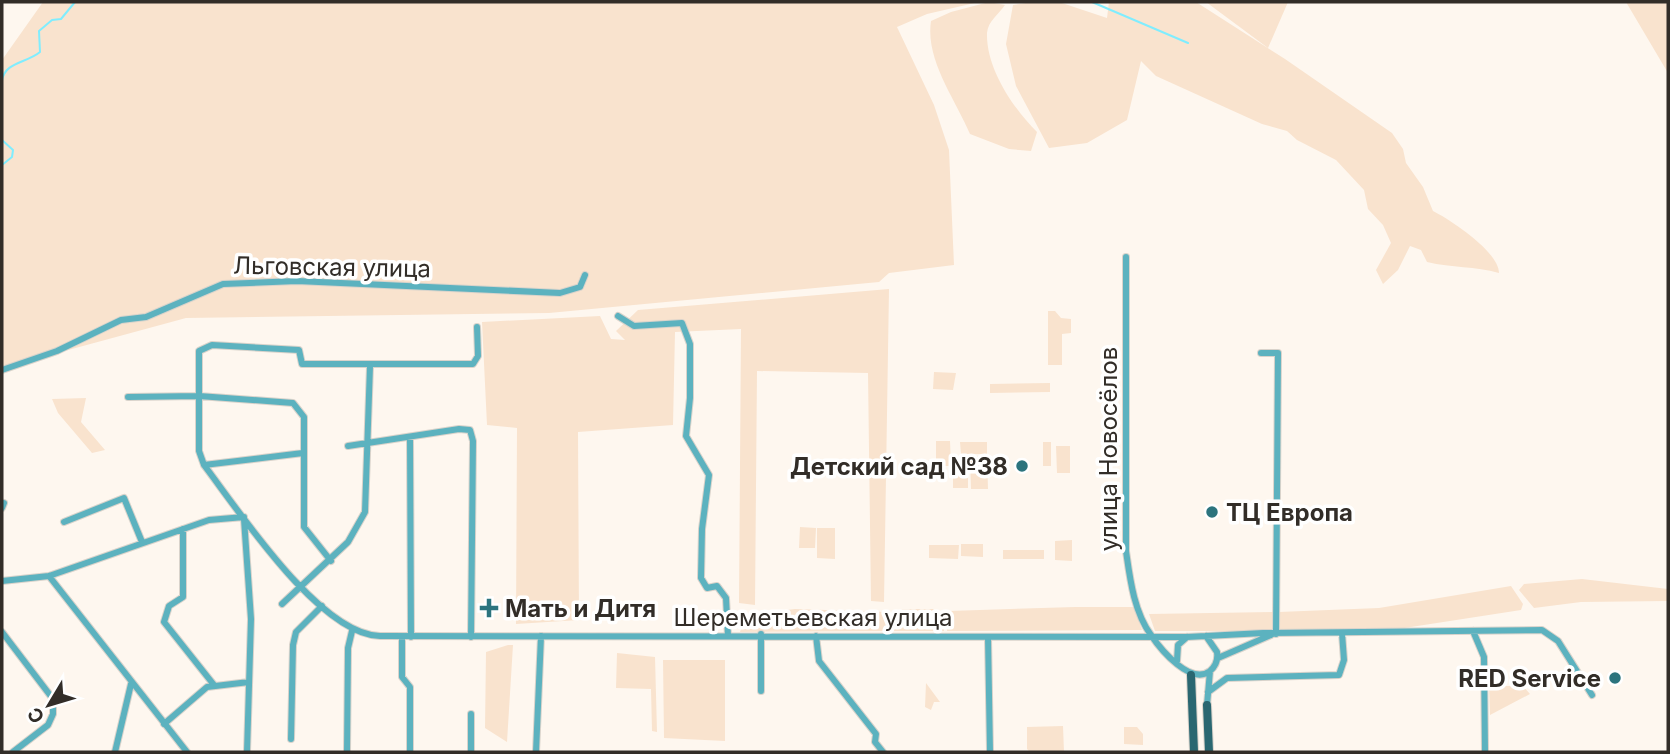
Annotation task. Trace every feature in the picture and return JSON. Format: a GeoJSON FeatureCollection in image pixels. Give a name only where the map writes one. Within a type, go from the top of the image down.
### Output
{"type":"FeatureCollection","features":[{"type":"Feature","properties":{"kind":"main road"},"geometry":{"type":"LineString","coordinates":[[1191,675],[1194,752]]}},
{"type":"Feature","properties":{"kind":"main road"},"geometry":{"type":"LineString","coordinates":[[1207,705],[1209,752]]}},
{"type":"Feature","properties":{"kind":"street","name":"улица Новосёлов"},"geometry":{"type":"LineString","coordinates":[[1126,257],[1126,551],[1135,598],[1151,636]]}},
{"type":"Feature","properties":{"kind":"street","name":"Льговская улица"},"geometry":{"type":"LineString","coordinates":[[2,370],[57,351],[121,320],[146,317],[223,284],[297,281],[560,292],[580,287],[585,275]]}},
{"type":"Feature","properties":{"kind":"street"},"geometry":{"type":"LineString","coordinates":[[618,316],[634,326],[682,323],[690,344],[690,398],[686,436],[709,475],[702,529],[701,578],[707,587],[717,586],[726,598],[728,636]]}},
{"type":"Feature","properties":{"kind":"street"},"geometry":{"type":"LineString","coordinates":[[282,604],[331,561],[348,542],[365,512],[370,366],[473,364],[478,356],[477,327]]}},
{"type":"Feature","properties":{"kind":"street","name":"Шереметьевская улица"},"geometry":{"type":"LineString","coordinates":[[370,366],[302,364],[299,350],[212,345],[199,351],[199,450],[204,465],[264,546],[335,620],[352,631],[372,636],[402,637],[1187,637]]}},
{"type":"Feature","properties":{"kind":"street"},"geometry":{"type":"LineString","coordinates":[[1261,353],[1278,352],[1276,634]]}},
{"type":"Feature","properties":{"kind":"street"},"geometry":{"type":"LineString","coordinates":[[128,397],[199,396],[293,403],[304,417],[304,527],[331,561]]}},
{"type":"Feature","properties":{"kind":"street"},"geometry":{"type":"LineString","coordinates":[[348,446],[459,429],[471,430],[474,442],[471,636]]}},
{"type":"Feature","properties":{"kind":"street"},"geometry":{"type":"LineString","coordinates":[[410,437],[411,637]]}},
{"type":"Feature","properties":{"kind":"street"},"geometry":{"type":"LineString","coordinates":[[204,465],[303,453]]}},
{"type":"Feature","properties":{"kind":"street"},"geometry":{"type":"LineString","coordinates":[[64,522],[124,498],[142,542]]}},
{"type":"Feature","properties":{"kind":"street"},"geometry":{"type":"LineString","coordinates":[[2,581],[49,576],[208,520],[244,517],[251,619],[247,752]]}},
{"type":"Feature","properties":{"kind":"street"},"geometry":{"type":"LineString","coordinates":[[183,529],[183,597],[169,606],[164,622],[214,685]]}},
{"type":"Feature","properties":{"kind":"street"},"geometry":{"type":"LineString","coordinates":[[49,576],[131,684],[187,752]]}},
{"type":"Feature","properties":{"kind":"street"},"geometry":{"type":"LineString","coordinates":[[291,740],[293,645],[296,632],[321,606]]}},
{"type":"Feature","properties":{"kind":"street"},"geometry":{"type":"LineString","coordinates":[[1177,662],[1176,651],[1187,637],[1542,630],[1558,641],[1592,695]]}},
{"type":"Feature","properties":{"kind":"street"},"geometry":{"type":"LineString","coordinates":[[347,752],[348,648],[352,631]]}},
{"type":"Feature","properties":{"kind":"street"},"geometry":{"type":"LineString","coordinates":[[1473,631],[1484,657],[1485,752]]}},
{"type":"Feature","properties":{"kind":"street"},"geometry":{"type":"LineString","coordinates":[[2,632],[54,699],[53,714],[48,725],[13,752]]}},
{"type":"Feature","properties":{"kind":"street"},"geometry":{"type":"LineString","coordinates":[[1217,658],[1246,643],[1276,634]]}},
{"type":"Feature","properties":{"kind":"street"},"geometry":{"type":"LineString","coordinates":[[1211,671],[1227,678],[1339,675],[1344,660],[1342,634]]}},
{"type":"Feature","properties":{"kind":"street"},"geometry":{"type":"LineString","coordinates":[[761,635],[761,691]]}},
{"type":"Feature","properties":{"kind":"street"},"geometry":{"type":"LineString","coordinates":[[537,752],[541,636]]}},
{"type":"Feature","properties":{"kind":"street"},"geometry":{"type":"LineString","coordinates":[[816,636],[819,661],[876,734],[875,742],[883,752]]}},
{"type":"Feature","properties":{"kind":"street"},"geometry":{"type":"LineString","coordinates":[[1151,636],[1191,675],[1204,675],[1211,671]]}},
{"type":"Feature","properties":{"kind":"street"},"geometry":{"type":"LineString","coordinates":[[1206,636],[1215,645],[1217,658],[1211,671],[1207,705]]}},
{"type":"Feature","properties":{"kind":"street"},"geometry":{"type":"LineString","coordinates":[[402,637],[402,677],[410,687],[410,752]]}},
{"type":"Feature","properties":{"kind":"street"},"geometry":{"type":"LineString","coordinates":[[988,637],[989,752]]}},
{"type":"Feature","properties":{"kind":"street"},"geometry":{"type":"LineString","coordinates":[[1208,692],[1227,678]]}},
{"type":"Feature","properties":{"kind":"street"},"geometry":{"type":"LineString","coordinates":[[164,724],[203,690],[214,685],[250,682]]}},
{"type":"Feature","properties":{"kind":"street"},"geometry":{"type":"LineString","coordinates":[[115,752],[131,684]]}},
{"type":"Feature","properties":{"kind":"street"},"geometry":{"type":"LineString","coordinates":[[471,714],[471,752]]}},
{"type":"Feature","properties":{"kind":"shaded area"},"geometry":{"type":"Polygon","coordinates":[[[43,2],[979,2],[927,14],[897,27],[934,105],[949,150],[954,265],[889,273],[879,282],[549,313],[186,318],[2,368],[2,60],[43,2]]]}},
{"type":"Feature","properties":{"kind":"shaded area"},"geometry":{"type":"Polygon","coordinates":[[[989,2],[1005,5],[989,25],[988,46],[1003,87],[1037,132],[1031,151],[1009,149],[970,134],[937,65],[930,36],[931,21],[951,12],[989,2]]]}},
{"type":"Feature","properties":{"kind":"shaded area"},"geometry":{"type":"Polygon","coordinates":[[[1032,2],[1062,3],[1107,18],[1109,2],[1196,2],[1392,133],[1403,149],[1406,163],[1423,187],[1433,211],[1462,229],[1483,247],[1497,265],[1499,273],[1427,262],[1421,250],[1410,246],[1398,270],[1383,284],[1376,270],[1391,243],[1383,225],[1368,209],[1364,190],[1336,160],[1297,140],[1287,131],[1262,124],[1156,76],[1141,61],[1127,120],[1087,143],[1049,148],[1016,86],[1006,44],[1013,5],[1032,2]]]}},
{"type":"Feature","properties":{"kind":"shaded area"},"geometry":{"type":"Polygon","coordinates":[[[1206,2],[1288,2],[1268,48],[1206,2]]]}},
{"type":"Feature","properties":{"kind":"shaded area"},"geometry":{"type":"Polygon","coordinates":[[[1626,2],[1668,2],[1668,73],[1626,2]]]}},
{"type":"Feature","properties":{"kind":"shaded area"},"geometry":{"type":"Polygon","coordinates":[[[889,289],[884,602],[871,601],[868,373],[757,371],[755,605],[739,603],[741,329],[675,332],[673,425],[578,432],[579,620],[516,624],[517,428],[487,425],[482,322],[600,316],[611,339],[625,340],[616,331],[638,310],[889,289]]]}},
{"type":"Feature","properties":{"kind":"shaded area"},"geometry":{"type":"Polygon","coordinates":[[[1048,311],[1055,311],[1061,318],[1071,319],[1071,333],[1062,334],[1062,365],[1048,365],[1048,311]]]}},
{"type":"Feature","properties":{"kind":"shaded area"},"geometry":{"type":"Polygon","coordinates":[[[934,372],[956,373],[953,390],[933,389],[934,372]]]}},
{"type":"Feature","properties":{"kind":"shaded area"},"geometry":{"type":"Polygon","coordinates":[[[1050,383],[1050,392],[990,393],[990,384],[1050,383]]]}},
{"type":"Feature","properties":{"kind":"shaded area"},"geometry":{"type":"Polygon","coordinates":[[[86,398],[81,422],[105,450],[92,453],[58,413],[52,399],[86,398]]]}},
{"type":"Feature","properties":{"kind":"shaded area"},"geometry":{"type":"Polygon","coordinates":[[[936,441],[950,441],[951,466],[936,466],[936,441]]]}},
{"type":"Feature","properties":{"kind":"shaded area"},"geometry":{"type":"Polygon","coordinates":[[[960,442],[987,442],[987,454],[961,454],[960,442]]]}},
{"type":"Feature","properties":{"kind":"shaded area"},"geometry":{"type":"Polygon","coordinates":[[[1043,442],[1051,442],[1051,466],[1043,466],[1043,442]]]}},
{"type":"Feature","properties":{"kind":"shaded area"},"geometry":{"type":"Polygon","coordinates":[[[1056,446],[1070,446],[1070,473],[1057,473],[1056,446]]]}},
{"type":"Feature","properties":{"kind":"shaded area"},"geometry":{"type":"Polygon","coordinates":[[[970,456],[987,456],[988,489],[971,489],[970,456]]]}},
{"type":"Feature","properties":{"kind":"shaded area"},"geometry":{"type":"Polygon","coordinates":[[[953,457],[968,457],[968,488],[953,488],[953,457]]]}},
{"type":"Feature","properties":{"kind":"shaded area"},"geometry":{"type":"Polygon","coordinates":[[[800,527],[816,528],[815,548],[799,548],[800,527]]]}},
{"type":"Feature","properties":{"kind":"shaded area"},"geometry":{"type":"Polygon","coordinates":[[[817,528],[835,528],[835,559],[817,558],[817,528]]]}},
{"type":"Feature","properties":{"kind":"shaded area"},"geometry":{"type":"Polygon","coordinates":[[[1072,540],[1072,561],[1055,560],[1055,541],[1072,540]]]}},
{"type":"Feature","properties":{"kind":"shaded area"},"geometry":{"type":"Polygon","coordinates":[[[961,544],[983,544],[983,557],[961,556],[961,544]]]}},
{"type":"Feature","properties":{"kind":"shaded area"},"geometry":{"type":"Polygon","coordinates":[[[929,545],[959,545],[958,559],[929,558],[929,545]]]}},
{"type":"Feature","properties":{"kind":"shaded area"},"geometry":{"type":"Polygon","coordinates":[[[1003,550],[1044,550],[1044,559],[1003,559],[1003,550]]]}},
{"type":"Feature","properties":{"kind":"shaded area"},"geometry":{"type":"Polygon","coordinates":[[[1582,579],[1668,589],[1668,601],[1581,602],[1534,608],[1519,590],[1524,584],[1582,579]]]}},
{"type":"Feature","properties":{"kind":"shaded area"},"geometry":{"type":"Polygon","coordinates":[[[1511,586],[1523,604],[1521,610],[1398,629],[1279,632],[1279,612],[1379,608],[1511,586]]]}},
{"type":"Feature","properties":{"kind":"shaded area"},"geometry":{"type":"Polygon","coordinates":[[[1134,607],[1142,630],[947,631],[949,611],[1134,607]]]}},
{"type":"Feature","properties":{"kind":"shaded area"},"geometry":{"type":"Polygon","coordinates":[[[795,609],[887,612],[886,631],[740,632],[745,615],[795,609]]]}},
{"type":"Feature","properties":{"kind":"shaded area"},"geometry":{"type":"Polygon","coordinates":[[[902,609],[933,609],[943,617],[944,631],[891,631],[902,609]]]}},
{"type":"Feature","properties":{"kind":"shaded area"},"geometry":{"type":"Polygon","coordinates":[[[1273,612],[1273,631],[1155,631],[1149,614],[1273,612]]]}},
{"type":"Feature","properties":{"kind":"shaded area"},"geometry":{"type":"Polygon","coordinates":[[[513,645],[507,742],[485,728],[486,652],[513,645]]]}},
{"type":"Feature","properties":{"kind":"shaded area"},"geometry":{"type":"Polygon","coordinates":[[[617,653],[655,657],[657,732],[652,731],[651,689],[616,688],[617,653]]]}},
{"type":"Feature","properties":{"kind":"shaded area"},"geometry":{"type":"Polygon","coordinates":[[[663,660],[725,660],[725,741],[664,738],[663,660]]]}},
{"type":"Feature","properties":{"kind":"shaded area"},"geometry":{"type":"Polygon","coordinates":[[[926,683],[940,702],[934,702],[931,710],[925,707],[926,683]]]}},
{"type":"Feature","properties":{"kind":"shaded area"},"geometry":{"type":"Polygon","coordinates":[[[1489,686],[1523,686],[1530,694],[1490,715],[1489,686]]]}},
{"type":"Feature","properties":{"kind":"shaded area"},"geometry":{"type":"Polygon","coordinates":[[[1063,726],[1064,752],[1030,752],[1027,749],[1027,727],[1063,726]]]}},
{"type":"Feature","properties":{"kind":"shaded area"},"geometry":{"type":"Polygon","coordinates":[[[1124,727],[1137,727],[1143,734],[1143,745],[1124,744],[1124,727]]]}},
{"type":"Feature","properties":{"kind":"waterway"},"geometry":{"type":"LineString","coordinates":[[2,81],[11,66],[40,52],[39,31],[52,20],[61,19],[75,2]]}},
{"type":"Feature","properties":{"kind":"waterway"},"geometry":{"type":"LineString","coordinates":[[1092,2],[1188,43]]}},
{"type":"Feature","properties":{"kind":"waterway"},"geometry":{"type":"LineString","coordinates":[[2,87],[2,104]]}},
{"type":"Feature","properties":{"kind":"waterway"},"geometry":{"type":"LineString","coordinates":[[2,140],[13,150],[12,157],[2,165]]}},
{"type":"Feature","properties":{"kind":"place","name":"Детский сад №38"},"geometry":{"type":"Point","coordinates":[1022,466]}},
{"type":"Feature","properties":{"kind":"place","name":"ТЦ Европа"},"geometry":{"type":"Point","coordinates":[1212,512]}},
{"type":"Feature","properties":{"kind":"place","name":"Мать и Дитя"},"geometry":{"type":"Point","coordinates":[489,608]}},
{"type":"Feature","properties":{"kind":"place","name":"RED Service"},"geometry":{"type":"Point","coordinates":[1615,678]}}]}
